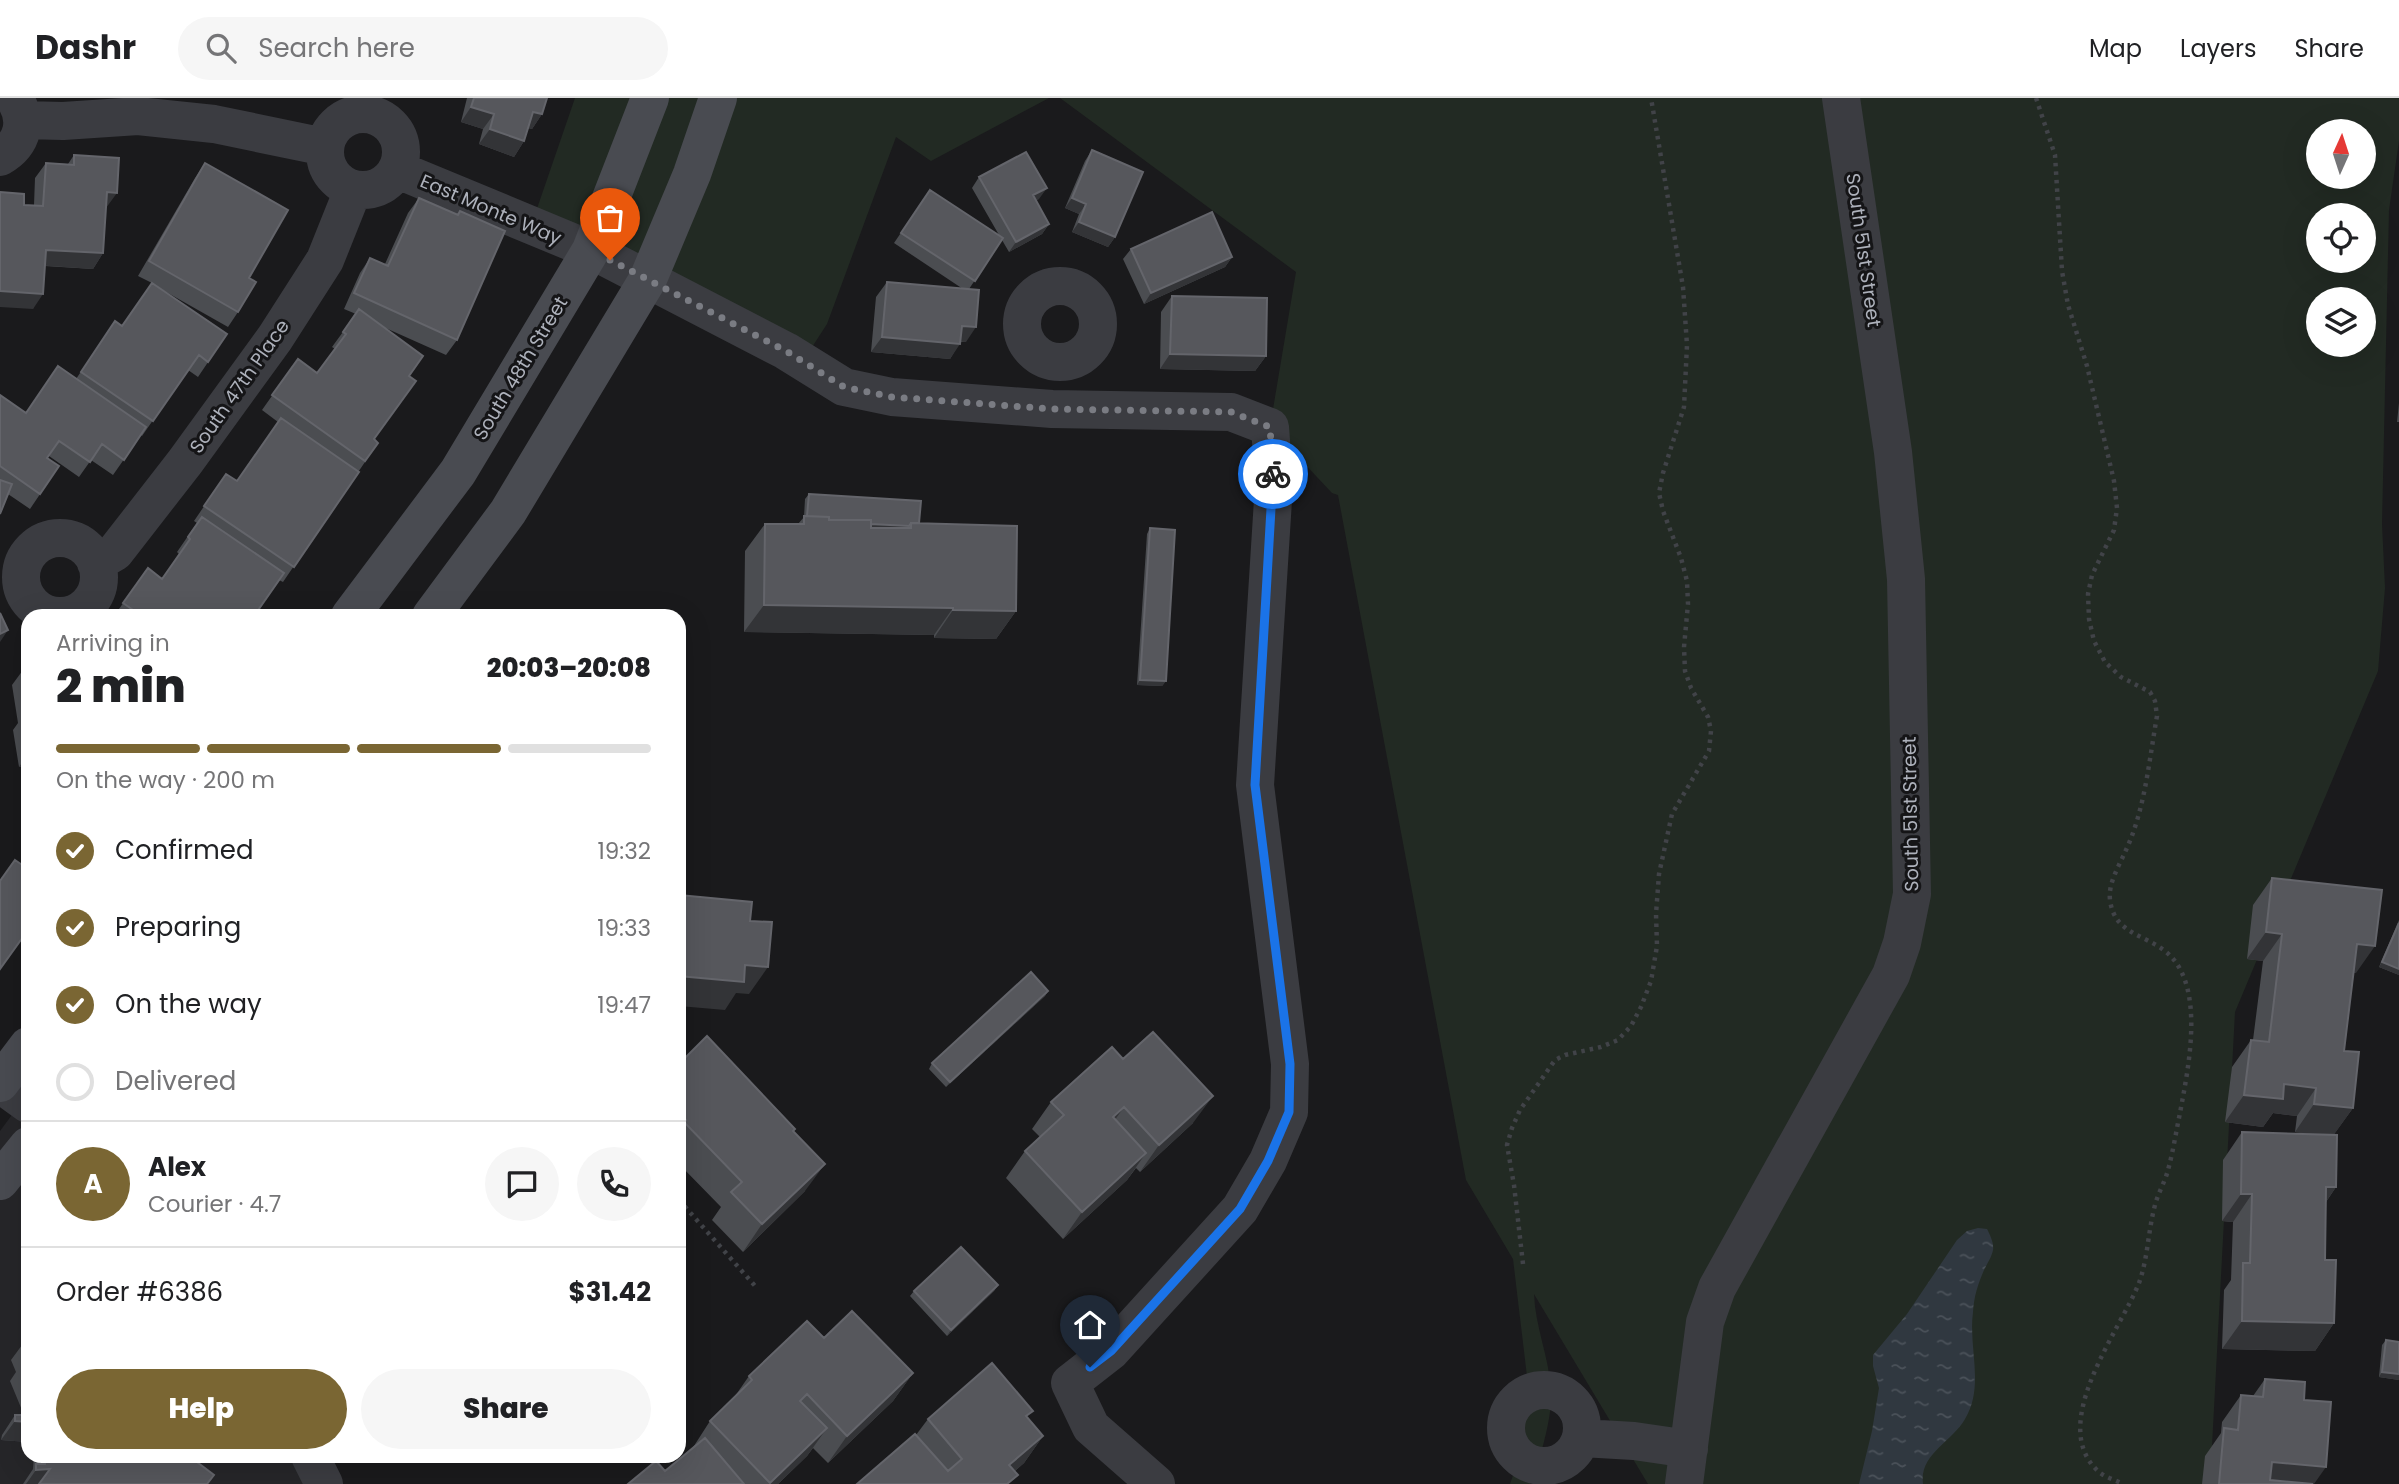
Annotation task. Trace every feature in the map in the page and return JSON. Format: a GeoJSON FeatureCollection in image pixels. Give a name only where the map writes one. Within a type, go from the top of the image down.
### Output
{"type":"FeatureCollection","features":[{"type":"Feature","properties":{"kind":"main road","name":"South 48th Street"},"geometry":{"type":"LineString","coordinates":[[356,609],[458,472],[591,250],[650,98]]}},
{"type":"Feature","properties":{"kind":"main road"},"geometry":{"type":"LineString","coordinates":[[436,609],[509,512],[648,279],[692,174],[718,98]]}},
{"type":"Feature","properties":{"kind":"main road"},"geometry":{"type":"LineString","coordinates":[[0,1083],[21,1055]]}},
{"type":"Feature","properties":{"kind":"main road"},"geometry":{"type":"LineString","coordinates":[[0,1181],[21,1155]]}},
{"type":"Feature","properties":{"kind":"street","name":"South 51st Street"},"geometry":{"type":"LineString","coordinates":[[1687,1466],[1705,1322],[1717,1288],[1891,975],[1902,943],[1912,894],[1906,579],[1893,452],[1841,98]]}},
{"type":"Feature","properties":{"kind":"street"},"geometry":{"type":"LineString","coordinates":[[0,157],[17,144],[22,132],[19,109],[63,121],[138,116],[214,124],[325,147],[328,169],[334,178],[353,190]]}},
{"type":"Feature","properties":{"kind":"street","name":"East Monte Way"},"geometry":{"type":"LineString","coordinates":[[325,147],[328,135],[335,125],[357,114],[380,118],[398,134],[402,146],[401,158],[398,170],[390,180],[379,188],[353,190]]}},
{"type":"Feature","properties":{"kind":"street","name":"East Monte Way"},"geometry":{"type":"LineString","coordinates":[[398,170],[591,250],[786,351],[844,387],[892,397],[1052,409],[1231,412],[1270,427],[1274,484],[1255,785],[1290,1064],[1289,1112],[1268,1161],[1240,1209],[1111,1351],[1070,1383],[1091,1427],[1156,1484]]}},
{"type":"Feature","properties":{"kind":"street","name":"South 47th Place"},"geometry":{"type":"LineString","coordinates":[[96,563],[115,552],[185,462],[275,338],[325,260],[353,190]]}},
{"type":"Feature","properties":{"kind":"street"},"geometry":{"type":"LineString","coordinates":[[1052,409],[1055,363]]}},
{"type":"Feature","properties":{"kind":"street"},"geometry":{"type":"LineString","coordinates":[[0,1083],[21,1099]]}},
{"type":"Feature","properties":{"kind":"street"},"geometry":{"type":"LineString","coordinates":[[1582,1438],[1634,1441],[1687,1466]]}},
{"type":"Feature","properties":{"kind":"street"},"geometry":{"type":"LineString","coordinates":[[314,1463],[324,1484]]}},
{"type":"Feature","properties":{"kind":"path"},"geometry":{"type":"LineString","coordinates":[[1523,1264],[1507,1145],[1512,1128],[1520,1110],[1555,1060],[1618,1040],[1631,1026],[1641,1007],[1651,981],[1657,946],[1659,874],[1672,814],[1709,751],[1711,731],[1708,716],[1690,688],[1685,671],[1687,581],[1659,493],[1684,407],[1687,345],[1683,287],[1651,98]]}},
{"type":"Feature","properties":{"kind":"path"},"geometry":{"type":"LineString","coordinates":[[2036,98],[2055,155],[2062,271],[2068,305],[2087,366],[2114,481],[2117,508],[2114,530],[2092,575],[2088,594],[2089,619],[2094,641],[2105,662],[2121,677],[2150,692],[2155,701],[2157,716],[2136,828],[2112,883],[2112,912],[2119,924],[2129,933],[2165,951],[2176,963],[2187,988],[2192,1012],[2192,1037],[2186,1082],[2168,1171],[2155,1203],[2143,1269],[2131,1303],[2105,1349],[2084,1399],[2082,1444],[2089,1461],[2101,1474],[2123,1484]]}},
{"type":"Feature","properties":{"kind":"path"},"geometry":{"type":"LineString","coordinates":[[686,1208],[756,1287]]}},
{"type":"Feature","properties":{"kind":"shaded area"},"geometry":{"type":"Polygon","coordinates":[[[575,98],[1049,98],[931,161],[896,137],[827,324],[803,361],[531,226],[575,98]]]}},
{"type":"Feature","properties":{"kind":"shaded area"},"geometry":{"type":"Polygon","coordinates":[[[1060,98],[2399,98],[2399,141],[2389,210],[2382,524],[2385,588],[2378,671],[2235,1012],[2210,1484],[1648,1484],[1534,1294],[1550,1378],[1550,1412],[1542,1451],[1530,1484],[1510,1484],[1519,1458],[1529,1393],[1513,1259],[1466,1180],[1338,495],[1332,493],[1270,427],[1296,272],[1060,98]]]}},
{"type":"Feature","properties":{"kind":"shaded area"},"geometry":{"type":"Polygon","coordinates":[[[21,1103],[21,1463],[314,1463],[324,1484],[0,1484],[0,1131],[21,1103]]]}},
{"type":"Feature","properties":{"kind":"water"},"geometry":{"type":"Polygon","coordinates":[[[1987,1229],[1993,1247],[1975,1295],[1972,1325],[1974,1393],[1965,1419],[1931,1456],[1923,1474],[1923,1484],[1859,1484],[1879,1388],[1873,1355],[1907,1314],[1957,1240],[1967,1231],[1987,1229]]]}},
{"type":"Feature","properties":{"kind":"building"},"geometry":{"type":"Polygon","coordinates":[[[474,98],[547,98],[542,114],[533,112],[524,141],[490,129],[494,114],[471,107],[474,98]]]}},
{"type":"Feature","properties":{"kind":"building"},"geometry":{"type":"Polygon","coordinates":[[[1092,150],[1143,172],[1115,237],[1079,222],[1086,204],[1072,198],[1092,150]]]}},
{"type":"Feature","properties":{"kind":"building"},"geometry":{"type":"Polygon","coordinates":[[[1026,152],[1047,188],[1033,195],[1049,224],[1016,242],[979,177],[1026,152]]]}},
{"type":"Feature","properties":{"kind":"building"},"geometry":{"type":"Polygon","coordinates":[[[74,155],[119,158],[117,193],[107,192],[103,253],[46,250],[43,294],[0,291],[0,192],[24,194],[24,205],[43,206],[46,163],[74,165],[74,155]]]}},
{"type":"Feature","properties":{"kind":"building"},"geometry":{"type":"Polygon","coordinates":[[[205,163],[288,210],[249,278],[256,282],[238,312],[149,261],[205,163]]]}},
{"type":"Feature","properties":{"kind":"building"},"geometry":{"type":"Polygon","coordinates":[[[930,190],[1003,238],[975,281],[901,233],[930,190]]]}},
{"type":"Feature","properties":{"kind":"building"},"geometry":{"type":"Polygon","coordinates":[[[419,198],[458,215],[460,211],[505,231],[457,340],[354,293],[370,258],[388,266],[419,198]]]}},
{"type":"Feature","properties":{"kind":"building"},"geometry":{"type":"Polygon","coordinates":[[[1212,212],[1232,257],[1151,293],[1131,249],[1212,212]]]}},
{"type":"Feature","properties":{"kind":"building"},"geometry":{"type":"Polygon","coordinates":[[[887,282],[979,290],[976,327],[962,326],[960,344],[882,337],[887,282]]]}},
{"type":"Feature","properties":{"kind":"building"},"geometry":{"type":"Polygon","coordinates":[[[152,283],[227,334],[208,362],[199,355],[153,421],[81,372],[115,321],[122,326],[152,283]]]}},
{"type":"Feature","properties":{"kind":"building"},"geometry":{"type":"Polygon","coordinates":[[[1172,296],[1267,298],[1266,356],[1170,354],[1172,296]]]}},
{"type":"Feature","properties":{"kind":"building"},"geometry":{"type":"Polygon","coordinates":[[[359,309],[423,356],[409,376],[416,381],[374,439],[378,443],[365,461],[272,395],[298,359],[317,373],[346,334],[343,332],[359,309]]]}},
{"type":"Feature","properties":{"kind":"building"},"geometry":{"type":"Polygon","coordinates":[[[58,366],[146,427],[124,460],[102,444],[90,462],[59,441],[47,458],[59,466],[40,494],[0,466],[0,395],[26,413],[58,366]]]}},
{"type":"Feature","properties":{"kind":"building"},"geometry":{"type":"Polygon","coordinates":[[[281,418],[359,472],[294,567],[204,506],[226,474],[237,481],[281,418]]]}},
{"type":"Feature","properties":{"kind":"building"},"geometry":{"type":"Polygon","coordinates":[[[0,480],[12,484],[0,514],[0,480]]]}},
{"type":"Feature","properties":{"kind":"building"},"geometry":{"type":"Polygon","coordinates":[[[809,494],[921,501],[919,523],[911,523],[909,526],[871,524],[871,520],[829,520],[829,517],[807,516],[809,494]]]}},
{"type":"Feature","properties":{"kind":"building"},"geometry":{"type":"Polygon","coordinates":[[[804,516],[829,517],[829,520],[871,520],[871,528],[911,528],[911,523],[1017,526],[1016,611],[764,605],[765,524],[804,524],[804,516]]]}},
{"type":"Feature","properties":{"kind":"building"},"geometry":{"type":"Polygon","coordinates":[[[202,517],[284,573],[259,609],[132,609],[123,603],[148,568],[162,579],[190,539],[188,537],[202,517]]]}},
{"type":"Feature","properties":{"kind":"building"},"geometry":{"type":"Polygon","coordinates":[[[1150,528],[1175,530],[1166,681],[1140,680],[1150,528]]]}},
{"type":"Feature","properties":{"kind":"building"},"geometry":{"type":"Polygon","coordinates":[[[0,613],[8,630],[0,634],[0,613]]]}},
{"type":"Feature","properties":{"kind":"building"},"geometry":{"type":"Polygon","coordinates":[[[15,860],[21,864],[21,940],[0,969],[0,881],[15,860]]]}},
{"type":"Feature","properties":{"kind":"building"},"geometry":{"type":"Polygon","coordinates":[[[2272,878],[2382,890],[2375,946],[2357,944],[2344,1051],[2359,1052],[2353,1108],[2314,1104],[2316,1088],[2284,1084],[2283,1099],[2244,1095],[2251,1040],[2269,1042],[2282,934],[2266,932],[2272,878]]]}},
{"type":"Feature","properties":{"kind":"building"},"geometry":{"type":"Polygon","coordinates":[[[686,896],[752,902],[750,921],[772,922],[768,967],[745,965],[744,982],[686,977],[686,896]]]}},
{"type":"Feature","properties":{"kind":"building"},"geometry":{"type":"Polygon","coordinates":[[[2399,923],[2399,969],[2382,962],[2399,923]]]}},
{"type":"Feature","properties":{"kind":"building"},"geometry":{"type":"Polygon","coordinates":[[[1031,972],[1048,991],[950,1082],[932,1063],[1031,972]]]}},
{"type":"Feature","properties":{"kind":"building"},"geometry":{"type":"Polygon","coordinates":[[[1153,1032],[1213,1096],[1159,1145],[1124,1107],[1113,1117],[1146,1153],[1082,1212],[1025,1151],[1064,1115],[1051,1102],[1112,1047],[1123,1059],[1153,1032]]]}},
{"type":"Feature","properties":{"kind":"building"},"geometry":{"type":"Polygon","coordinates":[[[707,1036],[825,1164],[762,1224],[731,1192],[742,1182],[686,1124],[686,1057],[707,1036]]]}},
{"type":"Feature","properties":{"kind":"building"},"geometry":{"type":"Polygon","coordinates":[[[2242,1132],[2337,1135],[2336,1187],[2326,1187],[2325,1260],[2336,1260],[2334,1323],[2242,1321],[2243,1263],[2250,1263],[2252,1194],[2241,1194],[2242,1132]]]}},
{"type":"Feature","properties":{"kind":"building"},"geometry":{"type":"Polygon","coordinates":[[[961,1247],[998,1285],[951,1330],[914,1291],[961,1247]]]}},
{"type":"Feature","properties":{"kind":"building"},"geometry":{"type":"Polygon","coordinates":[[[852,1311],[913,1373],[847,1436],[807,1394],[800,1401],[827,1428],[770,1483],[710,1421],[752,1380],[749,1376],[807,1321],[824,1338],[852,1311]]]}},
{"type":"Feature","properties":{"kind":"building"},"geometry":{"type":"Polygon","coordinates":[[[2386,1340],[2399,1342],[2399,1374],[2382,1372],[2386,1340]]]}},
{"type":"Feature","properties":{"kind":"building"},"geometry":{"type":"Polygon","coordinates":[[[992,1363],[1033,1411],[1026,1416],[1043,1436],[1009,1465],[1018,1475],[1007,1484],[857,1484],[915,1434],[948,1471],[962,1459],[928,1419],[992,1363]]]}},
{"type":"Feature","properties":{"kind":"building"},"geometry":{"type":"Polygon","coordinates":[[[2265,1379],[2305,1382],[2304,1400],[2331,1402],[2326,1467],[2272,1462],[2270,1480],[2313,1484],[2219,1484],[2224,1428],[2238,1430],[2241,1395],[2263,1397],[2265,1379]]]}},
{"type":"Feature","properties":{"kind":"building"},"geometry":{"type":"Polygon","coordinates":[[[15,1415],[21,1415],[21,1421],[15,1421],[15,1415]]]}},
{"type":"Feature","properties":{"kind":"building"},"geometry":{"type":"Polygon","coordinates":[[[705,1438],[744,1484],[628,1484],[654,1463],[658,1463],[665,1471],[675,1463],[686,1463],[686,1454],[705,1438]]]}},
{"type":"Feature","properties":{"kind":"building"},"geometry":{"type":"Polygon","coordinates":[[[198,1463],[214,1475],[207,1484],[39,1484],[50,1469],[36,1470],[36,1464],[198,1463]]]}},
{"type":"Feature","properties":{"kind":"way so far"},"geometry":{"type":"LineString","coordinates":[[610,260],[786,351],[844,387],[892,397],[1052,409],[1231,412],[1270,427],[1273,474]]}},
{"type":"Feature","properties":{"kind":"route"},"geometry":{"type":"LineString","coordinates":[[1090,1367],[1111,1351],[1240,1209],[1268,1161],[1289,1112],[1290,1064],[1255,785],[1273,474]]}}]}
